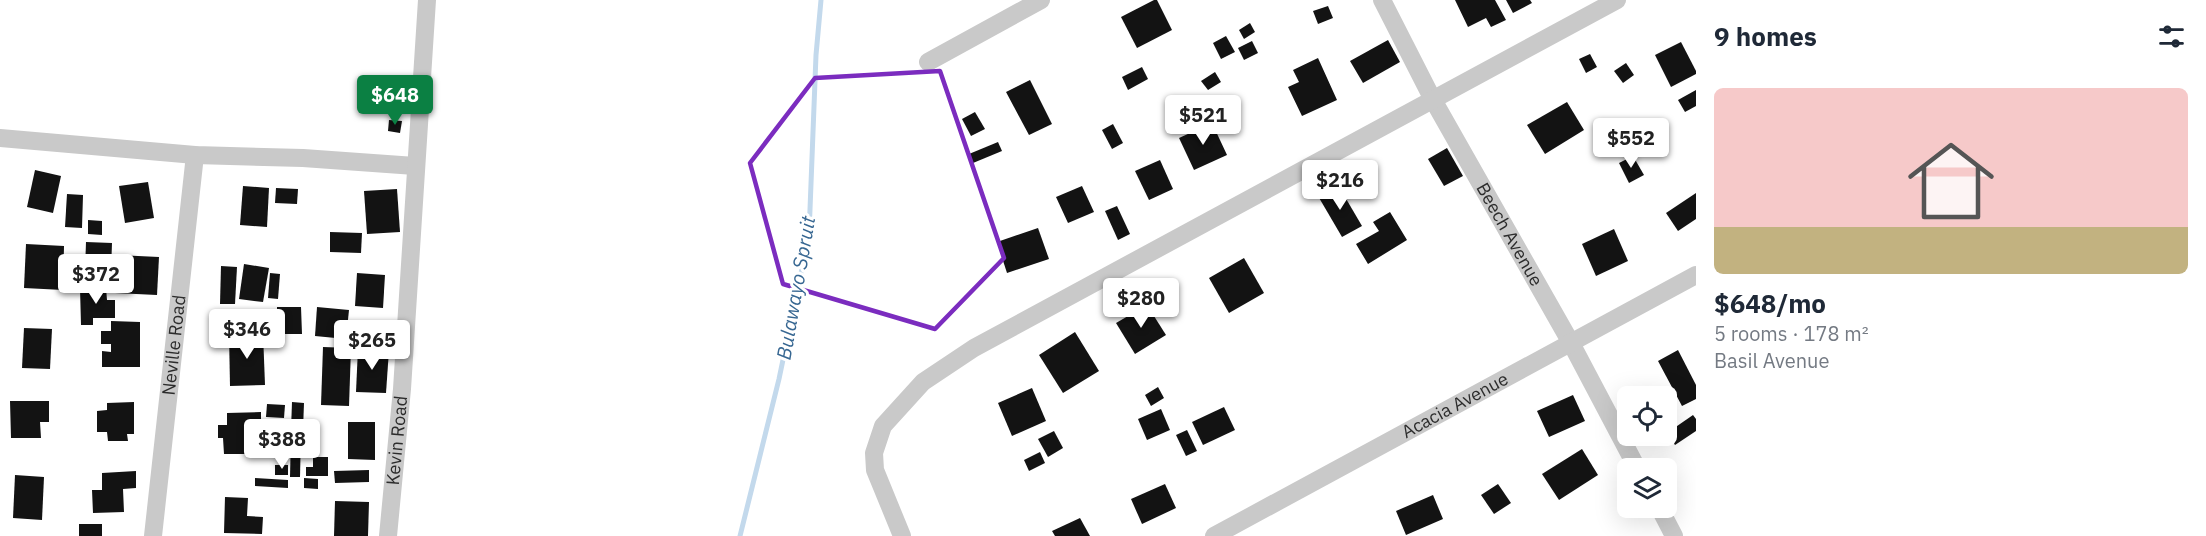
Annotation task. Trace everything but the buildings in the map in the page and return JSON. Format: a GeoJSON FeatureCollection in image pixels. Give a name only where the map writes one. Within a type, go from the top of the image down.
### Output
{"type":"FeatureCollection","features":[{"type":"Feature","properties":{"kind":"street","name":"Kevin Road"},"geometry":{"type":"LineString","coordinates":[[388,536],[402,389],[427,0]]}},
{"type":"Feature","properties":{"kind":"street"},"geometry":{"type":"LineString","coordinates":[[928,62],[1041,0]]}},
{"type":"Feature","properties":{"kind":"street","name":"Beech Avenue"},"geometry":{"type":"LineString","coordinates":[[1382,0],[1432,98],[1571,343],[1632,458]]}},
{"type":"Feature","properties":{"kind":"street"},"geometry":{"type":"LineString","coordinates":[[902,536],[875,470],[874,453],[883,426],[923,382],[974,348],[1432,98],[1617,0]]}},
{"type":"Feature","properties":{"kind":"street"},"geometry":{"type":"LineString","coordinates":[[0,138],[195,155],[303,158],[416,166]]}},
{"type":"Feature","properties":{"kind":"street","name":"Neville Road"},"geometry":{"type":"LineString","coordinates":[[153,536],[195,155]]}},
{"type":"Feature","properties":{"kind":"street","name":"Acacia Avenue"},"geometry":{"type":"LineString","coordinates":[[1214,536],[1696,275]]}},
{"type":"Feature","properties":{"kind":"street"},"geometry":{"type":"LineString","coordinates":[[1665,518],[1674,536]]}},
{"type":"Feature","properties":{"kind":"highlighted area"},"geometry":{"type":"Polygon","coordinates":[[[940,71],[1004,258],[935,329],[783,284],[750,163],[815,78],[940,71]]]}},
{"type":"Feature","properties":{"kind":"waterway","name":"Bulawayo Spruit"},"geometry":{"type":"LineString","coordinates":[[740,536],[779,379],[809,235],[816,55],[821,0]]}}]}
